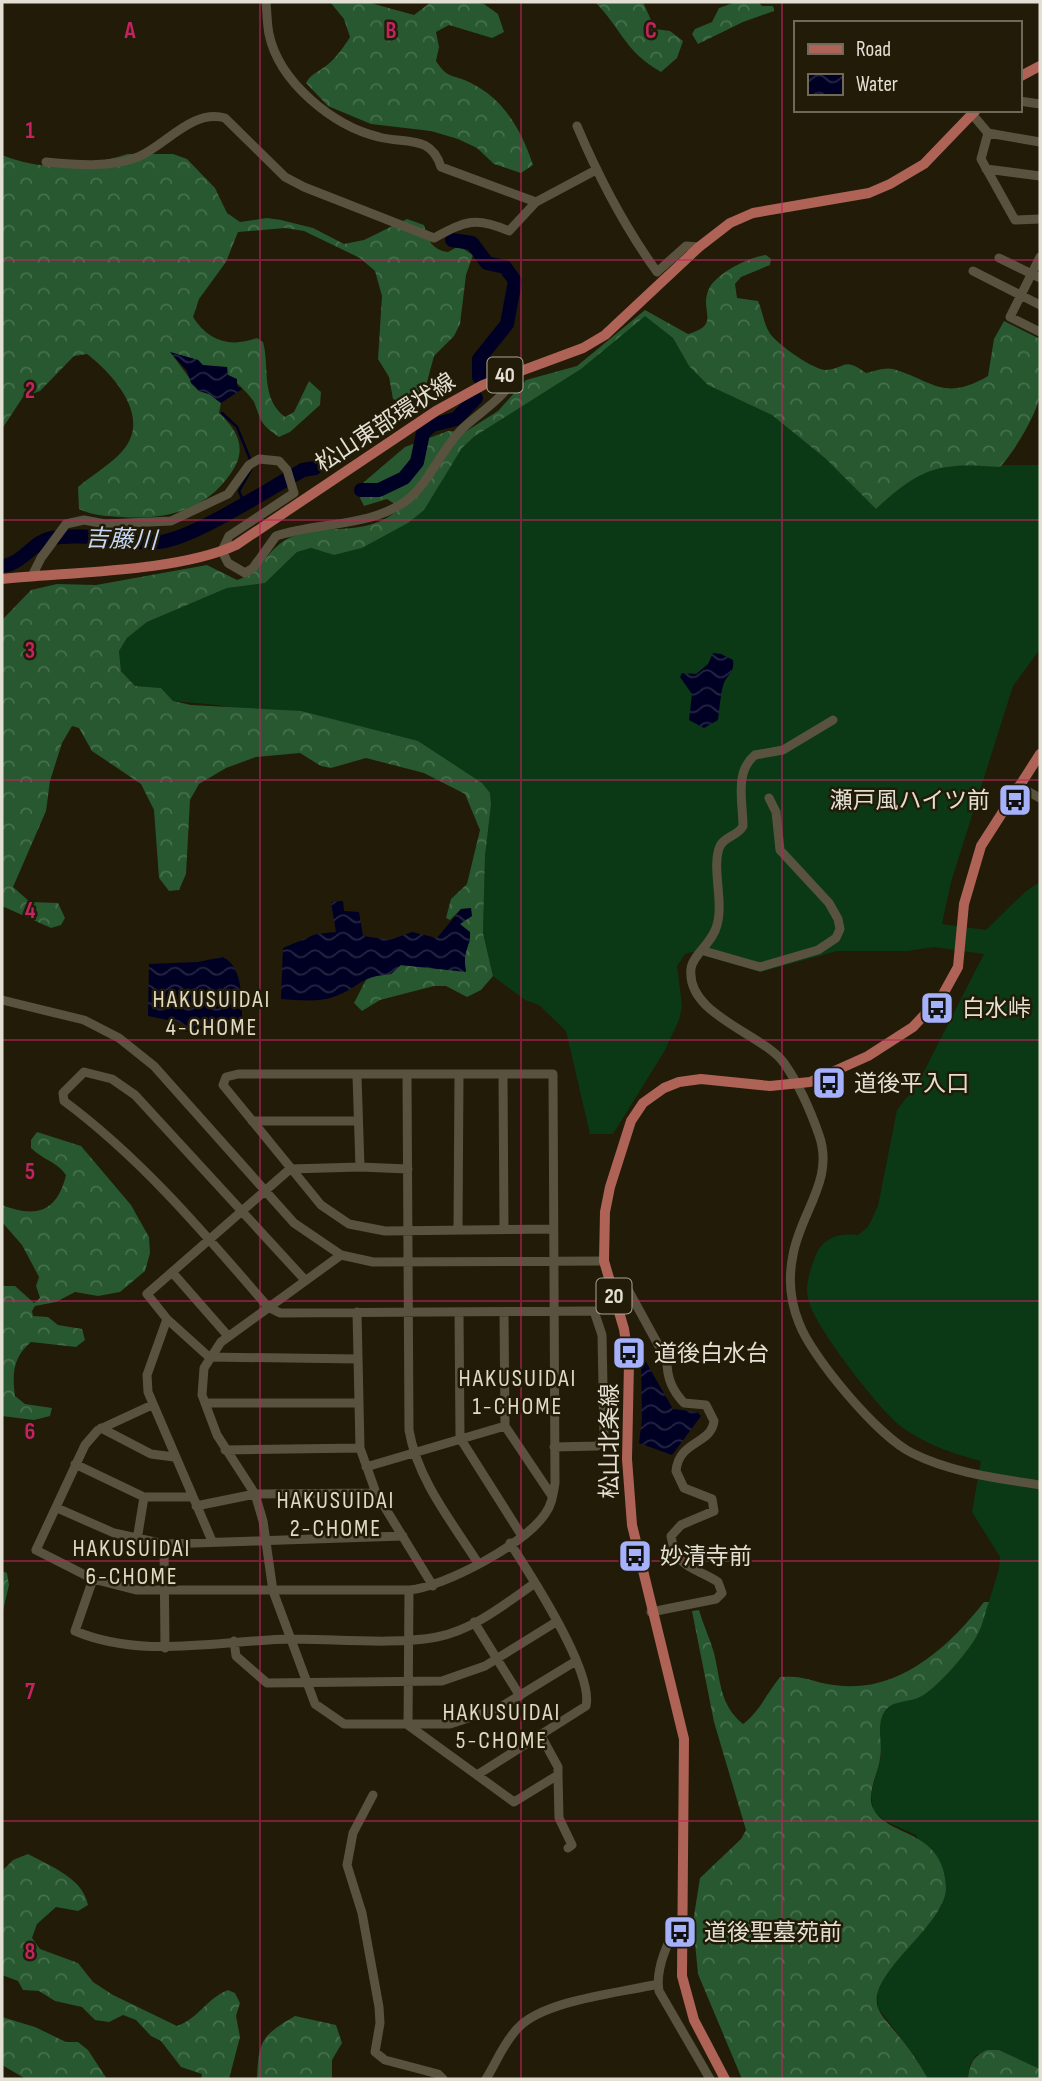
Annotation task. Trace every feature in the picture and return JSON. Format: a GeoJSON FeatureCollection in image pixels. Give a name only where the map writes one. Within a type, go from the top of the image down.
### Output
{"type":"FeatureCollection","features":[{"type":"Feature","properties":{"kind":"main road"},"geometry":{"type":"LineString","coordinates":[[1021,76],[1040,66]]}},
{"type":"Feature","properties":{"kind":"main road","name":"松山東部環状線"},"geometry":{"type":"LineString","coordinates":[[2,579],[167,563],[222,551],[266,527],[418,422],[483,384],[583,348],[604,335],[699,247],[730,223],[753,213],[869,193],[890,184],[925,164],[974,112]]}},
{"type":"Feature","properties":{"kind":"main road","name":"松山北条線"},"geometry":{"type":"LineString","coordinates":[[724,2079],[689,2005],[680,1960],[684,1739],[632,1525],[627,1459],[629,1363],[624,1329],[604,1261],[605,1212],[622,1143],[631,1121],[650,1097],[671,1084],[689,1080],[795,1086],[842,1070],[892,1043],[914,1027],[942,996],[958,967],[964,904],[981,846],[1040,754]]}},
{"type":"Feature","properties":{"kind":"street"},"geometry":{"type":"LineString","coordinates":[[266,2],[269,35],[286,72],[335,117],[380,138],[424,143],[437,155],[440,167],[536,202]]}},
{"type":"Feature","properties":{"kind":"street"},"geometry":{"type":"LineString","coordinates":[[1021,101],[1040,104]]}},
{"type":"Feature","properties":{"kind":"street"},"geometry":{"type":"LineString","coordinates":[[974,112],[988,133],[1040,142]]}},
{"type":"Feature","properties":{"kind":"street"},"geometry":{"type":"LineString","coordinates":[[46,162],[80,165],[119,162],[138,157],[192,122],[216,115],[225,118],[285,177],[434,238],[472,220],[488,222],[509,231],[536,202],[596,170]]}},
{"type":"Feature","properties":{"kind":"street"},"geometry":{"type":"LineString","coordinates":[[578,126],[596,170],[634,240],[657,272],[686,246],[699,247]]}},
{"type":"Feature","properties":{"kind":"street"},"geometry":{"type":"LineString","coordinates":[[988,133],[981,159],[1015,220],[1040,219]]}},
{"type":"Feature","properties":{"kind":"street"},"geometry":{"type":"LineString","coordinates":[[986,169],[1040,176]]}},
{"type":"Feature","properties":{"kind":"street"},"geometry":{"type":"LineString","coordinates":[[1040,257],[1036,276],[1010,317],[1040,332]]}},
{"type":"Feature","properties":{"kind":"street"},"geometry":{"type":"LineString","coordinates":[[999,258],[1036,276]]}},
{"type":"Feature","properties":{"kind":"street"},"geometry":{"type":"LineString","coordinates":[[972,271],[1040,306]]}},
{"type":"Feature","properties":{"kind":"street"},"geometry":{"type":"LineString","coordinates":[[32,576],[60,529],[74,521],[146,524],[179,519],[228,494],[249,465],[259,459],[279,461],[287,470],[294,493],[229,536],[222,551],[228,563],[245,573],[253,568],[276,536],[329,523],[366,519],[406,501],[447,445],[513,385],[517,370]]}},
{"type":"Feature","properties":{"kind":"street"},"geometry":{"type":"LineString","coordinates":[[833,720],[783,750],[755,755],[748,764],[740,795],[743,827],[722,842],[718,849],[719,912],[715,933],[704,951],[692,963],[690,973],[698,994],[715,1014],[780,1059],[820,1137],[824,1159],[818,1191],[795,1243],[790,1276],[793,1306],[806,1340],[867,1416],[899,1446],[932,1462],[955,1469],[1040,1485]]}},
{"type":"Feature","properties":{"kind":"street"},"geometry":{"type":"LineString","coordinates":[[1018,786],[1040,797]]}},
{"type":"Feature","properties":{"kind":"street"},"geometry":{"type":"LineString","coordinates":[[704,951],[760,967],[818,950],[836,938],[838,919],[829,903],[780,850],[776,812],[769,798]]}},
{"type":"Feature","properties":{"kind":"street"},"geometry":{"type":"LineString","coordinates":[[2,1000],[83,1020],[128,1044],[154,1066],[294,1223],[341,1255],[373,1262],[604,1261]]}},
{"type":"Feature","properties":{"kind":"street"},"geometry":{"type":"LineString","coordinates":[[305,1280],[129,1090],[112,1079],[84,1072],[63,1093],[64,1101],[109,1135],[209,1238],[268,1307],[280,1312],[594,1311],[602,1335],[604,1438],[597,1446],[554,1447]]}},
{"type":"Feature","properties":{"kind":"street"},"geometry":{"type":"LineString","coordinates":[[152,1405],[101,1429],[85,1445],[36,1550],[93,1579],[136,1590],[409,1590],[448,1581],[522,1536],[545,1515],[552,1496],[554,1447],[553,1311],[553,1229],[552,1074],[238,1074],[226,1077],[223,1085],[290,1169],[321,1205],[349,1224],[364,1229],[409,1231],[553,1229]]}},
{"type":"Feature","properties":{"kind":"street"},"geometry":{"type":"LineString","coordinates":[[407,1074],[409,1430],[412,1452],[478,1563]]}},
{"type":"Feature","properties":{"kind":"street"},"geometry":{"type":"LineString","coordinates":[[458,1229],[459,1075]]}},
{"type":"Feature","properties":{"kind":"street"},"geometry":{"type":"LineString","coordinates":[[503,1075],[504,1229]]}},
{"type":"Feature","properties":{"kind":"street"},"geometry":{"type":"LineString","coordinates":[[357,1076],[360,1167]]}},
{"type":"Feature","properties":{"kind":"street"},"geometry":{"type":"LineString","coordinates":[[252,1121],[358,1121]]}},
{"type":"Feature","properties":{"kind":"street"},"geometry":{"type":"LineString","coordinates":[[358,1359],[209,1357],[167,1319],[147,1294],[290,1169],[408,1169]]}},
{"type":"Feature","properties":{"kind":"street"},"geometry":{"type":"LineString","coordinates":[[341,1255],[228,1336],[209,1357],[202,1380],[205,1404],[225,1450],[256,1494],[274,1591],[315,1704],[344,1724],[450,1724],[473,1718],[520,1696],[576,1661]]}},
{"type":"Feature","properties":{"kind":"street"},"geometry":{"type":"LineString","coordinates":[[172,1272],[228,1336]]}},
{"type":"Feature","properties":{"kind":"street"},"geometry":{"type":"LineString","coordinates":[[611,1288],[626,1286],[667,1361],[667,1373],[679,1397],[684,1403],[706,1405],[714,1421],[710,1432],[682,1452],[676,1471],[684,1488],[712,1499],[714,1511],[681,1525],[671,1536],[682,1562],[689,1569],[718,1582],[722,1593],[716,1598],[651,1612]]}},
{"type":"Feature","properties":{"kind":"street"},"geometry":{"type":"LineString","coordinates":[[357,1312],[360,1448],[376,1493],[433,1586]]}},
{"type":"Feature","properties":{"kind":"street"},"geometry":{"type":"LineString","coordinates":[[459,1312],[460,1438],[522,1536]]}},
{"type":"Feature","properties":{"kind":"street"},"geometry":{"type":"LineString","coordinates":[[504,1312],[505,1426],[552,1496]]}},
{"type":"Feature","properties":{"kind":"street"},"geometry":{"type":"LineString","coordinates":[[167,1319],[147,1375],[152,1405],[212,1541]]}},
{"type":"Feature","properties":{"kind":"street"},"geometry":{"type":"LineString","coordinates":[[205,1404],[358,1403]]}},
{"type":"Feature","properties":{"kind":"street"},"geometry":{"type":"LineString","coordinates":[[366,1467],[505,1426]]}},
{"type":"Feature","properties":{"kind":"street"},"geometry":{"type":"LineString","coordinates":[[101,1429],[151,1454],[174,1457]]}},
{"type":"Feature","properties":{"kind":"street"},"geometry":{"type":"LineString","coordinates":[[225,1450],[360,1448]]}},
{"type":"Feature","properties":{"kind":"street"},"geometry":{"type":"LineString","coordinates":[[75,1464],[144,1497],[194,1502],[256,1494],[376,1493]]}},
{"type":"Feature","properties":{"kind":"street"},"geometry":{"type":"LineString","coordinates":[[137,1540],[144,1497]]}},
{"type":"Feature","properties":{"kind":"street"},"geometry":{"type":"LineString","coordinates":[[57,1508],[137,1540],[164,1544],[403,1536]]}},
{"type":"Feature","properties":{"kind":"street"},"geometry":{"type":"LineString","coordinates":[[477,1775],[586,1706],[588,1698],[576,1661],[535,1583],[510,1543]]}},
{"type":"Feature","properties":{"kind":"street"},"geometry":{"type":"LineString","coordinates":[[164,1544],[165,1648]]}},
{"type":"Feature","properties":{"kind":"street"},"geometry":{"type":"LineString","coordinates":[[93,1579],[75,1631],[99,1641],[165,1648],[234,1641],[437,1637],[474,1622],[535,1583]]}},
{"type":"Feature","properties":{"kind":"street"},"geometry":{"type":"LineString","coordinates":[[408,1725],[409,1590]]}},
{"type":"Feature","properties":{"kind":"street"},"geometry":{"type":"LineString","coordinates":[[474,1622],[520,1696]]}},
{"type":"Feature","properties":{"kind":"street"},"geometry":{"type":"LineString","coordinates":[[234,1641],[236,1656],[267,1683],[408,1682],[454,1678],[497,1660],[556,1622]]}},
{"type":"Feature","properties":{"kind":"street"},"geometry":{"type":"LineString","coordinates":[[408,1725],[514,1802],[558,1775]]}},
{"type":"Feature","properties":{"kind":"street"},"geometry":{"type":"LineString","coordinates":[[540,1734],[558,1767],[559,1818],[572,1845],[568,1848]]}},
{"type":"Feature","properties":{"kind":"street"},"geometry":{"type":"LineString","coordinates":[[373,1796],[353,1833],[347,1865],[362,1913],[379,2007],[380,2023],[375,2052],[385,2060],[438,2074],[443,2079]]}},
{"type":"Feature","properties":{"kind":"street"},"geometry":{"type":"LineString","coordinates":[[681,1919],[667,1945],[658,1984],[662,1999],[710,2079]]}},
{"type":"Feature","properties":{"kind":"street"},"geometry":{"type":"LineString","coordinates":[[486,2079],[511,2036],[528,2020],[549,2009],[658,1984]]}},
{"type":"Feature","properties":{"kind":"green space"},"geometry":{"type":"Polygon","coordinates":[[[330,2],[367,2],[414,15],[431,2],[472,2],[484,4],[498,14],[504,32],[492,38],[449,25],[436,32],[439,47],[436,61],[448,74],[483,90],[502,107],[517,128],[533,165],[521,173],[494,164],[477,148],[458,139],[431,131],[371,124],[328,106],[306,83],[335,58],[350,37],[344,19],[330,2]]]}},
{"type":"Feature","properties":{"kind":"green space"},"geometry":{"type":"Polygon","coordinates":[[[595,2],[643,2],[655,29],[670,31],[683,41],[677,58],[661,72],[649,64],[631,48],[595,2]]]}},
{"type":"Feature","properties":{"kind":"green space"},"geometry":{"type":"Polygon","coordinates":[[[736,2],[758,2],[762,6],[773,6],[774,11],[743,22],[698,44],[692,34],[695,29],[712,22],[719,8],[736,2]]]}},
{"type":"Feature","properties":{"kind":"green space"},"geometry":{"type":"Polygon","coordinates":[[[127,154],[173,154],[187,159],[215,188],[227,213],[240,222],[267,218],[281,220],[313,228],[344,244],[364,240],[407,219],[424,225],[434,247],[448,252],[459,246],[473,255],[466,275],[460,324],[454,336],[434,356],[423,397],[400,402],[393,399],[389,377],[378,359],[382,296],[375,271],[360,258],[304,231],[285,228],[238,232],[226,262],[199,299],[193,317],[206,332],[220,340],[238,342],[257,338],[263,342],[269,392],[277,409],[285,417],[294,412],[309,381],[321,392],[320,405],[290,432],[279,437],[262,422],[249,395],[222,370],[171,353],[199,391],[209,394],[221,403],[219,413],[236,434],[240,448],[231,473],[221,486],[197,504],[169,514],[138,518],[95,514],[79,509],[78,487],[119,454],[131,436],[131,410],[117,384],[87,354],[74,356],[40,391],[23,397],[2,429],[2,155],[33,164],[64,166],[127,154]]]}},
{"type":"Feature","properties":{"kind":"green space"},"geometry":{"type":"Polygon","coordinates":[[[766,255],[771,259],[770,265],[741,277],[735,284],[737,298],[758,301],[772,336],[798,357],[821,369],[848,364],[866,373],[890,369],[939,387],[960,388],[988,376],[994,339],[1004,321],[1040,339],[1041,381],[1038,403],[1024,433],[1000,467],[961,466],[932,470],[906,484],[876,509],[826,459],[772,415],[708,385],[689,366],[673,338],[645,316],[581,369],[475,436],[462,448],[424,510],[408,523],[362,548],[334,555],[311,548],[297,552],[265,583],[227,588],[147,622],[127,638],[119,651],[121,671],[135,686],[161,688],[173,701],[191,705],[301,711],[418,741],[482,783],[490,793],[491,805],[485,856],[483,933],[493,976],[481,990],[467,997],[446,986],[434,986],[380,1000],[362,1011],[354,1003],[368,976],[391,974],[400,965],[466,971],[463,955],[470,940],[460,924],[461,909],[450,920],[446,918],[451,899],[467,884],[480,830],[465,794],[424,773],[366,758],[331,768],[321,766],[300,753],[256,757],[226,768],[199,784],[190,800],[186,874],[179,890],[169,891],[159,878],[154,810],[141,784],[92,751],[79,728],[72,726],[62,743],[50,781],[46,811],[13,887],[30,902],[58,903],[65,918],[61,925],[51,928],[2,906],[2,620],[31,590],[57,584],[96,585],[207,565],[237,580],[252,572],[276,547],[291,537],[317,530],[356,528],[382,520],[396,512],[393,503],[387,499],[364,506],[360,498],[364,482],[405,447],[448,431],[465,432],[498,411],[526,380],[577,366],[645,310],[688,334],[698,330],[707,322],[706,299],[717,278],[733,267],[766,255]]]}},
{"type":"Feature","properties":{"kind":"green space"},"geometry":{"type":"Polygon","coordinates":[[[645,315],[673,338],[689,366],[772,415],[826,459],[876,509],[902,485],[931,468],[956,465],[1040,465],[1040,649],[1013,686],[951,882],[942,924],[986,930],[1025,892],[1040,882],[1040,2069],[999,2050],[976,2055],[970,2064],[968,2079],[928,2079],[914,2055],[878,2008],[877,1993],[885,1976],[942,1905],[916,1835],[885,1821],[873,1810],[871,1794],[881,1756],[879,1724],[884,1712],[894,1703],[922,1696],[963,1655],[979,1633],[999,1569],[1000,1557],[972,1512],[981,1461],[927,1442],[898,1424],[861,1383],[833,1345],[812,1310],[807,1293],[811,1267],[822,1245],[838,1236],[858,1235],[868,1227],[878,1206],[897,1110],[918,1083],[984,954],[934,947],[907,951],[837,951],[761,972],[692,952],[685,954],[677,966],[682,1006],[679,1020],[664,1052],[613,1134],[590,1134],[566,1031],[539,1005],[525,1000],[493,976],[483,933],[485,856],[491,805],[418,741],[217,705],[173,701],[161,688],[135,686],[121,671],[119,651],[127,638],[147,622],[227,588],[265,583],[297,552],[311,548],[334,555],[362,548],[408,523],[424,509],[462,448],[475,436],[581,369],[645,315]]]}},
{"type":"Feature","properties":{"kind":"green space"},"geometry":{"type":"Polygon","coordinates":[[[37,1132],[81,1146],[131,1205],[149,1237],[150,1253],[145,1271],[120,1292],[98,1296],[75,1292],[56,1302],[35,1306],[33,1316],[48,1317],[58,1325],[82,1329],[85,1340],[76,1347],[31,1342],[20,1354],[14,1373],[15,1396],[25,1404],[52,1408],[50,1416],[34,1420],[2,1416],[2,1286],[15,1286],[34,1303],[40,1298],[36,1286],[39,1277],[22,1245],[2,1222],[2,1205],[25,1211],[43,1209],[57,1198],[62,1188],[66,1175],[31,1148],[31,1140],[37,1132]]]}},
{"type":"Feature","properties":{"kind":"green space"},"geometry":{"type":"Polygon","coordinates":[[[2,1571],[7,1573],[9,1585],[2,1615],[2,1571]]]}},
{"type":"Feature","properties":{"kind":"green space"},"geometry":{"type":"Polygon","coordinates":[[[984,1602],[989,1602],[979,1632],[954,1667],[922,1696],[894,1704],[885,1711],[880,1727],[880,1759],[871,1792],[874,1810],[882,1819],[927,1845],[943,1869],[946,1888],[942,1903],[933,1918],[893,1966],[882,1982],[877,1997],[879,2010],[928,2079],[742,2079],[698,1974],[693,1922],[700,1878],[741,1839],[746,1830],[714,1722],[692,1611],[699,1610],[714,1653],[725,1700],[743,1724],[759,1708],[780,1677],[857,1686],[879,1683],[900,1675],[938,1651],[984,1602]]]}},
{"type":"Feature","properties":{"kind":"green space"},"geometry":{"type":"Polygon","coordinates":[[[28,1854],[73,1880],[80,1887],[88,1905],[78,1911],[56,1907],[37,1924],[32,1938],[40,1949],[78,1963],[93,1982],[113,1995],[177,2026],[191,2019],[214,1998],[228,1990],[235,1993],[240,2003],[236,2016],[240,2037],[229,2079],[201,2079],[202,2074],[181,2067],[161,2041],[151,2036],[136,2020],[123,2015],[109,2022],[95,2020],[82,2007],[55,2001],[39,1991],[23,1990],[18,1981],[2,1975],[2,1871],[13,1860],[28,1854]]]}},
{"type":"Feature","properties":{"kind":"green space"},"geometry":{"type":"Polygon","coordinates":[[[295,2016],[336,2025],[342,2043],[332,2060],[332,2079],[257,2079],[264,2040],[295,2016]]]}},
{"type":"Feature","properties":{"kind":"green space"},"geometry":{"type":"Polygon","coordinates":[[[2,2017],[35,2027],[66,2042],[78,2042],[88,2050],[107,2079],[26,2079],[2,2065],[2,2017]]]}},
{"type":"Feature","properties":{"kind":"green space"},"geometry":{"type":"Polygon","coordinates":[[[987,2050],[999,2050],[1040,2069],[1040,2079],[968,2079],[973,2061],[987,2050]]]}},
{"type":"Feature","properties":{"kind":"water"},"geometry":{"type":"Polygon","coordinates":[[[170,352],[198,360],[203,365],[227,367],[228,375],[237,379],[237,386],[242,389],[221,403],[209,394],[199,391],[191,383],[187,371],[170,352]]]}},
{"type":"Feature","properties":{"kind":"water"},"geometry":{"type":"Polygon","coordinates":[[[713,653],[733,660],[733,665],[723,686],[718,720],[704,728],[689,720],[692,694],[680,677],[682,673],[696,674],[708,664],[713,653]]]}},
{"type":"Feature","properties":{"kind":"water"},"geometry":{"type":"Polygon","coordinates":[[[343,901],[344,911],[359,912],[363,936],[390,940],[412,932],[437,938],[461,909],[471,908],[472,916],[460,924],[470,932],[465,958],[466,972],[401,965],[391,974],[366,980],[323,1000],[281,999],[283,948],[316,934],[336,932],[331,902],[343,901]]]}},
{"type":"Feature","properties":{"kind":"water"},"geometry":{"type":"Polygon","coordinates":[[[222,957],[229,961],[238,977],[242,1024],[208,1031],[183,1032],[183,1023],[148,1016],[149,964],[198,962],[222,957]]]}},
{"type":"Feature","properties":{"kind":"water"},"geometry":{"type":"Polygon","coordinates":[[[641,1360],[646,1362],[673,1409],[697,1412],[701,1416],[672,1455],[639,1443],[642,1419],[641,1360]]]}},
{"type":"Feature","properties":{"kind":"waterway","name":"吉藤川"},"geometry":{"type":"LineString","coordinates":[[452,240],[472,243],[487,263],[505,267],[515,281],[507,324],[479,359],[479,377]]}},
{"type":"Feature","properties":{"kind":"waterway","name":"吉藤川"},"geometry":{"type":"LineString","coordinates":[[361,490],[379,490],[404,478],[417,462],[423,433],[432,425],[456,419],[476,398]]}},
{"type":"Feature","properties":{"kind":"waterway"},"geometry":{"type":"LineString","coordinates":[[222,413],[237,427],[250,459]]}},
{"type":"Feature","properties":{"kind":"waterway","name":"吉藤川"},"geometry":{"type":"LineString","coordinates":[[2,566],[16,561],[39,543],[52,538],[79,537],[132,542],[174,539],[211,523],[303,470],[315,468]]}},
{"type":"Feature","properties":{"kind":"waterway"},"geometry":{"type":"LineString","coordinates":[[244,503],[239,491],[251,470]]}},
{"type":"Feature","properties":{"kind":"place","name":"瀬戸風ハイツ前"},"geometry":{"type":"Point","coordinates":[1015,800]}},
{"type":"Feature","properties":{"kind":"place","name":"白水峠"},"geometry":{"type":"Point","coordinates":[937,1008]}},
{"type":"Feature","properties":{"kind":"place","name":"道後平入口"},"geometry":{"type":"Point","coordinates":[829,1083]}},
{"type":"Feature","properties":{"kind":"place","name":"道後白水台"},"geometry":{"type":"Point","coordinates":[629,1353]}},
{"type":"Feature","properties":{"kind":"place","name":"妙清寺前"},"geometry":{"type":"Point","coordinates":[635,1556]}},
{"type":"Feature","properties":{"kind":"place","name":"道後聖墓苑前"},"geometry":{"type":"Point","coordinates":[680,1932]}},
{"type":"Feature","properties":{"kind":"district","name":"HAKUSUIDAI 4-CHOME"},"geometry":{"type":"Point","coordinates":[212,1013]}},
{"type":"Feature","properties":{"kind":"district","name":"HAKUSUIDAI 1-CHOME"},"geometry":{"type":"Point","coordinates":[518,1392]}},
{"type":"Feature","properties":{"kind":"district","name":"HAKUSUIDAI 2-CHOME"},"geometry":{"type":"Point","coordinates":[336,1514]}},
{"type":"Feature","properties":{"kind":"district","name":"HAKUSUIDAI 6-CHOME"},"geometry":{"type":"Point","coordinates":[132,1562]}},
{"type":"Feature","properties":{"kind":"district","name":"HAKUSUIDAI 5-CHOME"},"geometry":{"type":"Point","coordinates":[502,1726]}}]}
